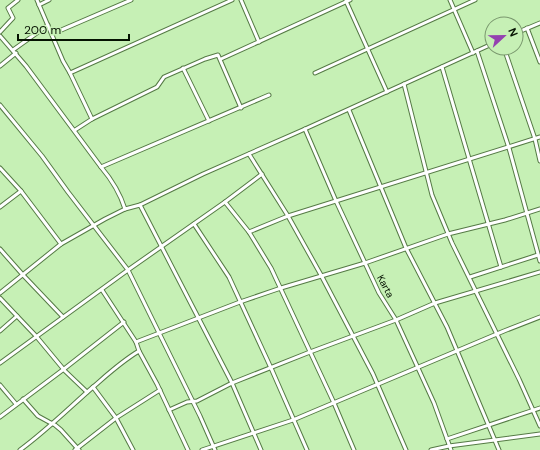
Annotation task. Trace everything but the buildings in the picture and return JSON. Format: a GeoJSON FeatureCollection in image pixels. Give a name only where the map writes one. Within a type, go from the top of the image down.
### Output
{"type":"FeatureCollection","features":[{"type":"Feature","properties":{"kind":"street"},"geometry":{"type":"LineString","coordinates":[[0,32],[12,18],[8,8],[18,0]]}},
{"type":"Feature","properties":{"kind":"street"},"geometry":{"type":"LineString","coordinates":[[37,0],[63,61],[92,119]]}},
{"type":"Feature","properties":{"kind":"street"},"geometry":{"type":"LineString","coordinates":[[39,4],[49,0]]}},
{"type":"Feature","properties":{"kind":"street"},"geometry":{"type":"LineString","coordinates":[[52,34],[132,0]]}},
{"type":"Feature","properties":{"kind":"street"},"geometry":{"type":"LineString","coordinates":[[70,73],[232,0]]}},
{"type":"Feature","properties":{"kind":"street"},"geometry":{"type":"LineString","coordinates":[[241,0],[259,42]]}},
{"type":"Feature","properties":{"kind":"street"},"geometry":{"type":"LineString","coordinates":[[221,59],[350,0]]}},
{"type":"Feature","properties":{"kind":"street"},"geometry":{"type":"LineString","coordinates":[[450,0],[473,53]]}},
{"type":"Feature","properties":{"kind":"street"},"geometry":{"type":"LineString","coordinates":[[315,73],[475,0]]}},
{"type":"Feature","properties":{"kind":"street"},"geometry":{"type":"LineString","coordinates":[[346,1],[387,92]]}},
{"type":"Feature","properties":{"kind":"street"},"geometry":{"type":"LineString","coordinates":[[524,30],[540,23]]}},
{"type":"Feature","properties":{"kind":"street"},"geometry":{"type":"LineString","coordinates":[[13,50],[48,25]]}},
{"type":"Feature","properties":{"kind":"street"},"geometry":{"type":"LineString","coordinates":[[527,28],[540,62]]}},
{"type":"Feature","properties":{"kind":"street"},"geometry":{"type":"LineString","coordinates":[[0,36],[26,66],[112,180],[126,209]]}},
{"type":"Feature","properties":{"kind":"street"},"geometry":{"type":"LineString","coordinates":[[0,294],[61,244],[94,225],[203,174],[349,110],[484,48]]}},
{"type":"Feature","properties":{"kind":"street"},"geometry":{"type":"LineString","coordinates":[[477,51],[509,148],[540,261]]}},
{"type":"Feature","properties":{"kind":"street"},"geometry":{"type":"LineString","coordinates":[[0,66],[16,54]]}},
{"type":"Feature","properties":{"kind":"street"},"geometry":{"type":"LineString","coordinates":[[75,130],[92,119],[157,87],[164,77],[205,59],[218,55],[241,108]]}},
{"type":"Feature","properties":{"kind":"street"},"geometry":{"type":"LineString","coordinates":[[507,56],[535,139],[540,161]]}},
{"type":"Feature","properties":{"kind":"street"},"geometry":{"type":"LineString","coordinates":[[442,67],[501,267]]}},
{"type":"Feature","properties":{"kind":"street"},"geometry":{"type":"LineString","coordinates":[[183,68],[209,121]]}},
{"type":"Feature","properties":{"kind":"street"},"geometry":{"type":"LineString","coordinates":[[404,84],[432,195],[448,234],[520,379],[540,426]]}},
{"type":"Feature","properties":{"kind":"street"},"geometry":{"type":"LineString","coordinates":[[102,167],[269,95]]}},
{"type":"Feature","properties":{"kind":"street"},"geometry":{"type":"LineString","coordinates":[[0,105],[42,156],[128,270],[215,450]]}},
{"type":"Feature","properties":{"kind":"street"},"geometry":{"type":"LineString","coordinates":[[349,110],[406,248],[457,351],[499,450]]}},
{"type":"Feature","properties":{"kind":"street","name":"Karta"},"geometry":{"type":"LineString","coordinates":[[305,129],[336,201],[379,293],[396,320],[434,403],[451,450]]}},
{"type":"Feature","properties":{"kind":"street"},"geometry":{"type":"LineString","coordinates":[[249,232],[288,216],[381,188],[469,159],[509,148],[540,137]]}},
{"type":"Feature","properties":{"kind":"street"},"geometry":{"type":"LineString","coordinates":[[249,154],[288,216],[321,275],[378,385],[406,450]]}},
{"type":"Feature","properties":{"kind":"street"},"geometry":{"type":"LineString","coordinates":[[0,168],[21,191],[61,244]]}},
{"type":"Feature","properties":{"kind":"street"},"geometry":{"type":"LineString","coordinates":[[0,363],[262,174]]}},
{"type":"Feature","properties":{"kind":"street"},"geometry":{"type":"LineString","coordinates":[[0,207],[21,191]]}},
{"type":"Feature","properties":{"kind":"street"},"geometry":{"type":"LineString","coordinates":[[225,202],[249,232],[281,288],[354,450]]}},
{"type":"Feature","properties":{"kind":"street"},"geometry":{"type":"LineString","coordinates":[[140,204],[232,383],[261,450]]}},
{"type":"Feature","properties":{"kind":"street"},"geometry":{"type":"LineString","coordinates":[[136,342],[281,288],[448,234],[488,225],[540,209]]}},
{"type":"Feature","properties":{"kind":"street"},"geometry":{"type":"LineString","coordinates":[[194,224],[228,277],[271,368],[307,450]]}},
{"type":"Feature","properties":{"kind":"street"},"geometry":{"type":"LineString","coordinates":[[0,249],[64,317]]}},
{"type":"Feature","properties":{"kind":"street"},"geometry":{"type":"LineString","coordinates":[[470,277],[538,255]]}},
{"type":"Feature","properties":{"kind":"street"},"geometry":{"type":"LineString","coordinates":[[169,410],[187,402],[197,401],[232,383],[435,304],[476,290],[540,272]]}},
{"type":"Feature","properties":{"kind":"street"},"geometry":{"type":"LineString","coordinates":[[102,290],[136,342],[139,351],[160,390],[188,450]]}},
{"type":"Feature","properties":{"kind":"street"},"geometry":{"type":"LineString","coordinates":[[0,298],[36,336],[64,370],[88,392]]}},
{"type":"Feature","properties":{"kind":"street"},"geometry":{"type":"LineString","coordinates":[[0,331],[17,316]]}},
{"type":"Feature","properties":{"kind":"street"},"geometry":{"type":"LineString","coordinates":[[202,450],[293,420],[540,317]]}},
{"type":"Feature","properties":{"kind":"street"},"geometry":{"type":"LineString","coordinates":[[0,416],[64,370],[124,322]]}},
{"type":"Feature","properties":{"kind":"street"},"geometry":{"type":"LineString","coordinates":[[20,450],[52,424],[93,387],[128,358],[139,351]]}},
{"type":"Feature","properties":{"kind":"street"},"geometry":{"type":"LineString","coordinates":[[0,385],[16,404]]}},
{"type":"Feature","properties":{"kind":"street"},"geometry":{"type":"LineString","coordinates":[[93,387],[116,418],[133,450]]}},
{"type":"Feature","properties":{"kind":"street"},"geometry":{"type":"LineString","coordinates":[[23,399],[38,416],[61,430],[77,449],[116,418],[160,390]]}},
{"type":"Feature","properties":{"kind":"street"},"geometry":{"type":"LineString","coordinates":[[447,439],[540,408]]}},
{"type":"Feature","properties":{"kind":"street"},"geometry":{"type":"LineString","coordinates":[[431,450],[449,446],[540,434]]}}]}
